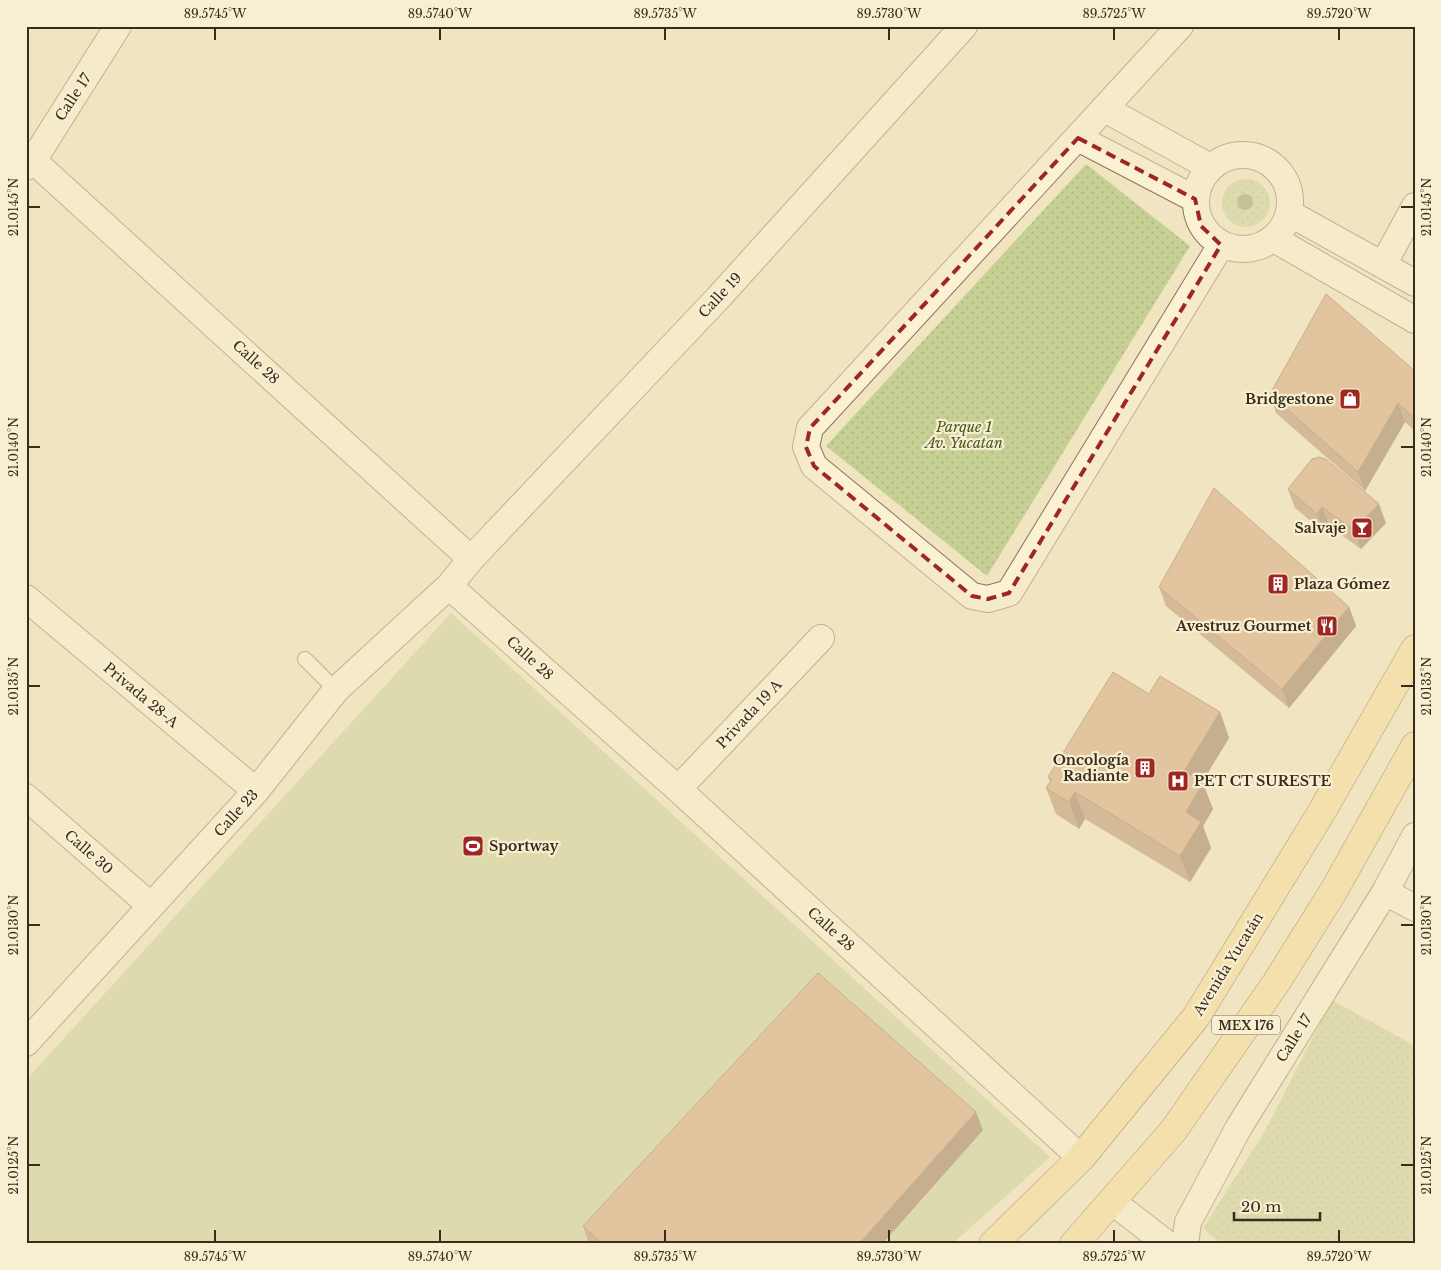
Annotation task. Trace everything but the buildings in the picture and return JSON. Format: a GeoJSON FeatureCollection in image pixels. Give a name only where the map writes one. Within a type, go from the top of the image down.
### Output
{"type":"FeatureCollection","features":[{"type":"Feature","properties":{"kind":"main road","name":"Avenida Yucatán"},"geometry":{"type":"LineString","coordinates":[[993,1244],[1081,1158],[1196,1017],[1321,813],[1415,649]]}},
{"type":"Feature","properties":{"kind":"main road","name":"MEX 176"},"geometry":{"type":"LineString","coordinates":[[1074,1244],[1113,1202],[1173,1131],[1276,983],[1333,892],[1415,746]]}},
{"type":"Feature","properties":{"kind":"street","name":"Calle 17"},"geometry":{"type":"LineString","coordinates":[[29,160],[118,26]]}},
{"type":"Feature","properties":{"kind":"street","name":"Calle 19"},"geometry":{"type":"LineString","coordinates":[[471,559],[718,298],[964,26]]}},
{"type":"Feature","properties":{"kind":"street"},"geometry":{"type":"LineString","coordinates":[[1180,26],[810,428],[806,447],[814,466],[972,596],[988,600],[1009,593],[1221,245]]}},
{"type":"Feature","properties":{"kind":"street"},"geometry":{"type":"LineString","coordinates":[[1105,109],[1210,167]]}},
{"type":"Feature","properties":{"kind":"street"},"geometry":{"type":"LineString","coordinates":[[1078,138],[1195,199]]}},
{"type":"Feature","properties":{"kind":"street"},"geometry":{"type":"LineString","coordinates":[[1248,155],[1267,161],[1282,174],[1290,193],[1290,213],[1286,223],[1274,239],[1258,248],[1239,250],[1221,245],[1210,237],[1201,226],[1196,213],[1195,199],[1200,181],[1210,167],[1228,157],[1248,155]]}},
{"type":"Feature","properties":{"kind":"street","name":"Calle 28"},"geometry":{"type":"LineString","coordinates":[[29,160],[471,559]]}},
{"type":"Feature","properties":{"kind":"street"},"geometry":{"type":"LineString","coordinates":[[1383,265],[1415,206]]}},
{"type":"Feature","properties":{"kind":"street"},"geometry":{"type":"LineString","coordinates":[[1290,213],[1415,283]]}},
{"type":"Feature","properties":{"kind":"street"},"geometry":{"type":"LineString","coordinates":[[1274,239],[1415,320]]}},
{"type":"Feature","properties":{"kind":"street"},"geometry":{"type":"LineString","coordinates":[[449,586],[471,559]]}},
{"type":"Feature","properties":{"kind":"street","name":"Calle 28"},"geometry":{"type":"LineString","coordinates":[[449,586],[678,790],[1081,1158]]}},
{"type":"Feature","properties":{"kind":"street","name":"Calle 23"},"geometry":{"type":"LineString","coordinates":[[26,1043],[256,791],[336,690],[449,586]]}},
{"type":"Feature","properties":{"kind":"street","name":"Privada 28-A"},"geometry":{"type":"LineString","coordinates":[[26,598],[256,791]]}},
{"type":"Feature","properties":{"kind":"street","name":"Privada 19 A"},"geometry":{"type":"LineString","coordinates":[[678,790],[821,638]]}},
{"type":"Feature","properties":{"kind":"street","name":"Calle 30"},"geometry":{"type":"LineString","coordinates":[[26,797],[151,906]]}},
{"type":"Feature","properties":{"kind":"street","name":"Calle 17"},"geometry":{"type":"LineString","coordinates":[[1184,1244],[1188,1222],[1239,1126],[1385,892],[1415,836]]}},
{"type":"Feature","properties":{"kind":"street"},"geometry":{"type":"LineString","coordinates":[[1385,892],[1415,908]]}},
{"type":"Feature","properties":{"kind":"street"},"geometry":{"type":"LineString","coordinates":[[1113,1202],[1168,1244]]}},
{"type":"Feature","properties":{"kind":"lane"},"geometry":{"type":"LineString","coordinates":[[305,659],[336,690]]}},
{"type":"Feature","properties":{"kind":"highlighted area"},"geometry":{"type":"Polygon","coordinates":[[[1078,138],[1195,199],[1201,226],[1221,245],[1009,593],[988,599],[972,596],[814,466],[806,447],[810,428],[1078,138]]]}},
{"type":"Feature","properties":{"kind":"green space","name":"Parque 1 Av. Yucatan"},"geometry":{"type":"Polygon","coordinates":[[[1086,164],[1190,246],[987,576],[826,446],[1086,164]]]}},
{"type":"Feature","properties":{"kind":"green space"},"geometry":{"type":"Polygon","coordinates":[[[1246,179],[1255,181],[1263,186],[1268,194],[1270,203],[1268,212],[1263,220],[1255,225],[1246,227],[1237,225],[1229,220],[1224,212],[1222,203],[1224,194],[1229,186],[1237,181],[1246,179]]]}},
{"type":"Feature","properties":{"kind":"green space","name":"Sportway"},"geometry":{"type":"Polygon","coordinates":[[[451,613],[1050,1157],[952,1244],[26,1244],[26,1080],[451,613]]]}},
{"type":"Feature","properties":{"kind":"green space"},"geometry":{"type":"Polygon","coordinates":[[[1332,1000],[1415,1046],[1415,1244],[1221,1244],[1203,1228],[1265,1131],[1332,1000]]]}},
{"type":"Feature","properties":{"kind":"place","name":"Bridgestone"},"geometry":{"type":"Point","coordinates":[1350,399]}},
{"type":"Feature","properties":{"kind":"place","name":"Salvaje"},"geometry":{"type":"Point","coordinates":[1362,528]}},
{"type":"Feature","properties":{"kind":"place","name":"Plaza Gómez"},"geometry":{"type":"Point","coordinates":[1278,584]}},
{"type":"Feature","properties":{"kind":"place","name":"Avestruz Gourmet"},"geometry":{"type":"Point","coordinates":[1327,626]}},
{"type":"Feature","properties":{"kind":"place","name":"Oncología Radiante"},"geometry":{"type":"Point","coordinates":[1145,768]}},
{"type":"Feature","properties":{"kind":"place","name":"PET CT SURESTE"},"geometry":{"type":"Point","coordinates":[1178,781]}},
{"type":"Feature","properties":{"kind":"place","name":"Sportway"},"geometry":{"type":"Point","coordinates":[473,846]}}]}
